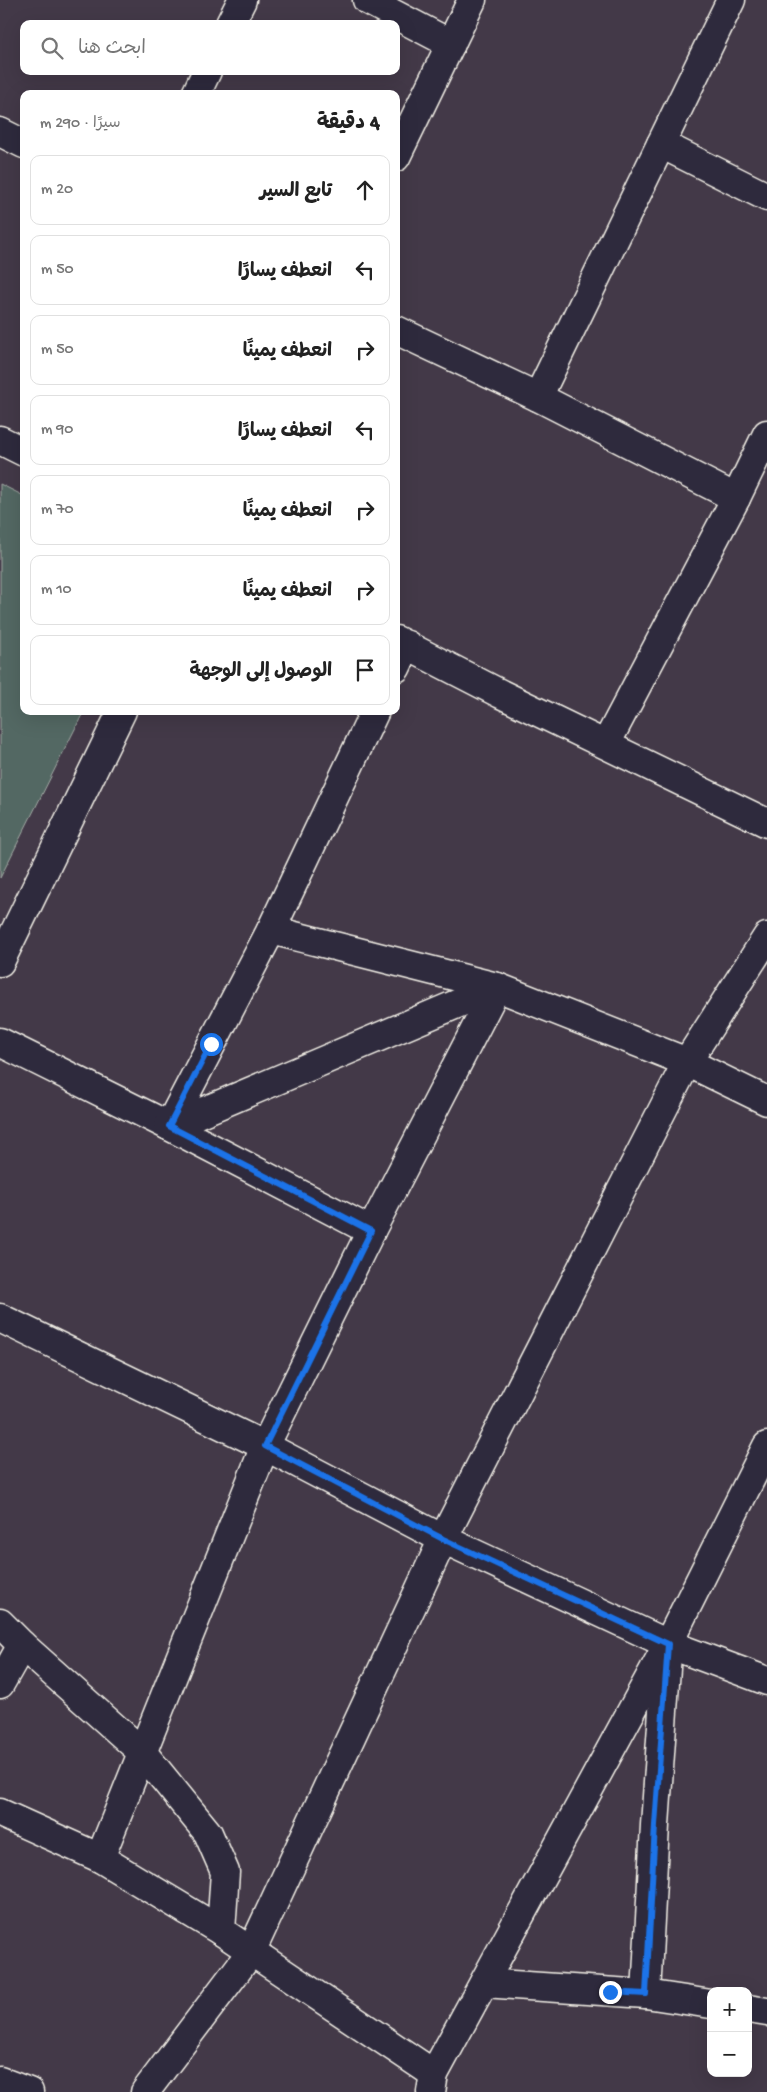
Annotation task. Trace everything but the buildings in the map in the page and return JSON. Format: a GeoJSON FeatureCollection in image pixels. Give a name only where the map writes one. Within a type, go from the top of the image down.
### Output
{"type":"FeatureCollection","features":[{"type":"Feature","properties":{"kind":"street"},"geometry":{"type":"LineString","coordinates":[[232,20],[242,0]]}},
{"type":"Feature","properties":{"kind":"street"},"geometry":{"type":"LineString","coordinates":[[368,0],[451,44]]}},
{"type":"Feature","properties":{"kind":"street"},"geometry":{"type":"LineString","coordinates":[[400,149],[472,0]]}},
{"type":"Feature","properties":{"kind":"street"},"geometry":{"type":"LineString","coordinates":[[538,397],[731,0]]}},
{"type":"Feature","properties":{"kind":"street"},"geometry":{"type":"LineString","coordinates":[[198,90],[205,75]]}},
{"type":"Feature","properties":{"kind":"street"},"geometry":{"type":"LineString","coordinates":[[0,132],[20,142]]}},
{"type":"Feature","properties":{"kind":"street"},"geometry":{"type":"LineString","coordinates":[[661,144],[767,196]]}},
{"type":"Feature","properties":{"kind":"street"},"geometry":{"type":"LineString","coordinates":[[400,332],[538,397],[736,498]]}},
{"type":"Feature","properties":{"kind":"street"},"geometry":{"type":"LineString","coordinates":[[606,744],[736,498],[767,434]]}},
{"type":"Feature","properties":{"kind":"street"},"geometry":{"type":"LineString","coordinates":[[0,440],[20,450]]}},
{"type":"Feature","properties":{"kind":"street"},"geometry":{"type":"LineString","coordinates":[[400,651],[502,694],[767,823]]}},
{"type":"Feature","properties":{"kind":"street"},"geometry":{"type":"LineString","coordinates":[[0,962],[120,715]]}},
{"type":"Feature","properties":{"kind":"street"},"geometry":{"type":"LineString","coordinates":[[169,1126],[271,930],[374,715]]}},
{"type":"Feature","properties":{"kind":"street"},"geometry":{"type":"LineString","coordinates":[[271,930],[497,987],[688,1062],[767,1101]]}},
{"type":"Feature","properties":{"kind":"street"},"geometry":{"type":"LineString","coordinates":[[146,2092],[251,1952],[443,1539],[688,1062],[767,937]]}},
{"type":"Feature","properties":{"kind":"street"},"geometry":{"type":"LineString","coordinates":[[169,1126],[497,987]]}},
{"type":"Feature","properties":{"kind":"street"},"geometry":{"type":"LineString","coordinates":[[100,1858],[265,1446],[371,1231],[497,987]]}},
{"type":"Feature","properties":{"kind":"street"},"geometry":{"type":"LineString","coordinates":[[0,1042],[169,1126],[371,1231]]}},
{"type":"Feature","properties":{"kind":"street"},"geometry":{"type":"LineString","coordinates":[[0,1318],[265,1446],[443,1539],[668,1644],[767,1681]]}},
{"type":"Feature","properties":{"kind":"street"},"geometry":{"type":"LineString","coordinates":[[0,1813],[100,1858],[221,1931],[432,2083],[484,1983],[668,1644],[767,1446]]}},
{"type":"Feature","properties":{"kind":"street"},"geometry":{"type":"LineString","coordinates":[[0,1623],[143,1753],[208,1833],[225,1872],[221,1931]]}},
{"type":"Feature","properties":{"kind":"street"},"geometry":{"type":"LineString","coordinates":[[646,1994],[655,1825],[668,1644]]}},
{"type":"Feature","properties":{"kind":"street"},"geometry":{"type":"LineString","coordinates":[[0,1684],[22,1645]]}},
{"type":"Feature","properties":{"kind":"street"},"geometry":{"type":"LineString","coordinates":[[484,1983],[646,1994],[707,2003]]}},
{"type":"Feature","properties":{"kind":"street"},"geometry":{"type":"LineString","coordinates":[[752,2010],[767,2012]]}},
{"type":"Feature","properties":{"kind":"street"},"geometry":{"type":"LineString","coordinates":[[0,2081],[29,2092]]}},
{"type":"Feature","properties":{"kind":"green space"},"geometry":{"type":"Polygon","coordinates":[[[0,484],[20,494],[20,715],[82,715],[0,878],[0,484]]]}},
{"type":"Feature","properties":{"kind":"route"},"geometry":{"type":"LineString","coordinates":[[211,1044],[169,1126],[371,1231],[265,1446],[443,1539],[668,1644],[655,1825],[646,1994],[610,1992]]}}]}
